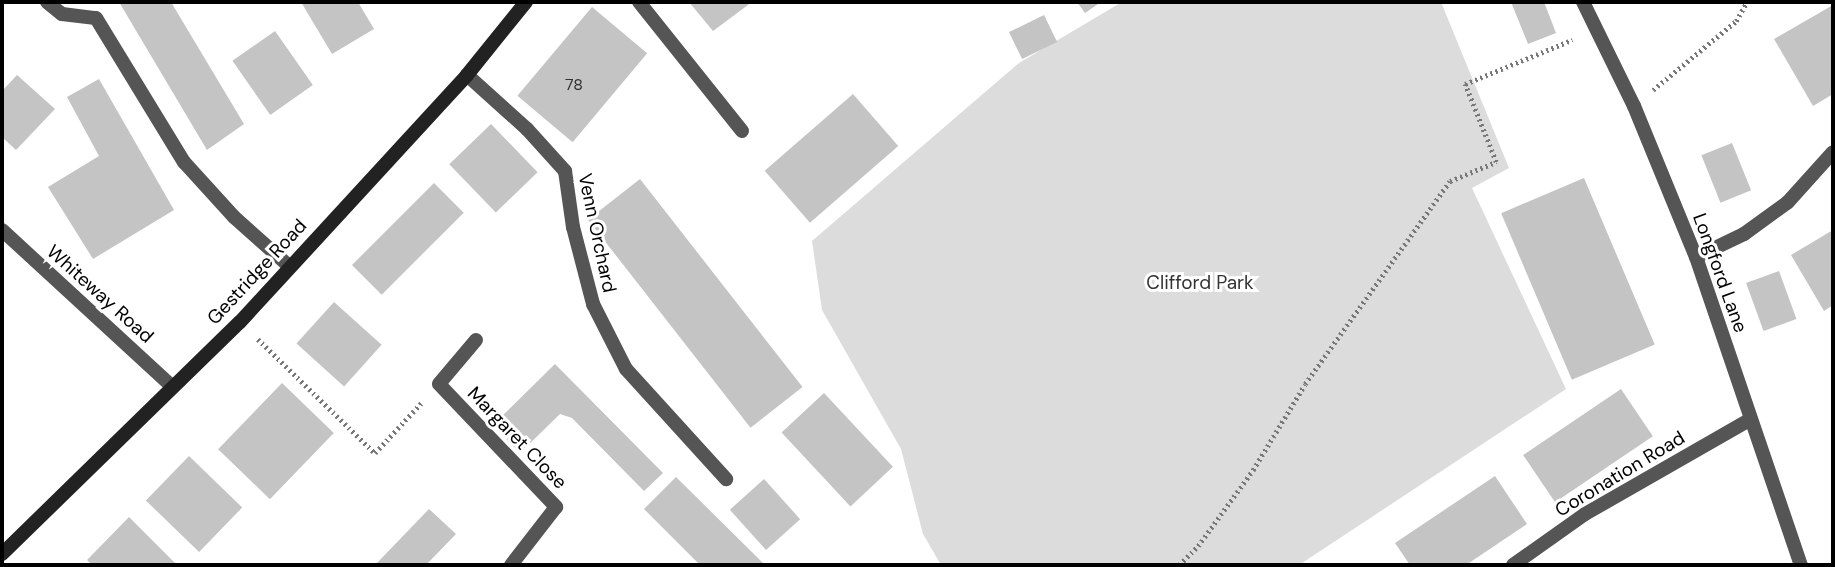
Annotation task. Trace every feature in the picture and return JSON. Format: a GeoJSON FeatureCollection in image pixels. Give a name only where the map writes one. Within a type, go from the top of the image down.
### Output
{"type":"FeatureCollection","features":[{"type":"Feature","properties":{"kind":"main road","name":"Gestridge Road"},"geometry":{"type":"LineString","coordinates":[[2,554],[240,322],[467,75],[526,2]]}},
{"type":"Feature","properties":{"kind":"street"},"geometry":{"type":"LineString","coordinates":[[47,2],[62,14],[96,18],[184,162],[234,217],[289,266]]}},
{"type":"Feature","properties":{"kind":"street"},"geometry":{"type":"LineString","coordinates":[[639,2],[742,131]]}},
{"type":"Feature","properties":{"kind":"street","name":"Longford Lane"},"geometry":{"type":"LineString","coordinates":[[1583,2],[1634,106],[1696,257],[1749,420],[1801,565]]}},
{"type":"Feature","properties":{"kind":"street","name":"Venn Orchard"},"geometry":{"type":"LineString","coordinates":[[467,75],[527,129],[565,171],[573,227],[593,304],[626,369],[726,479]]}},
{"type":"Feature","properties":{"kind":"street"},"geometry":{"type":"LineString","coordinates":[[1696,257],[1744,234],[1788,202],[1833,152]]}},
{"type":"Feature","properties":{"kind":"street","name":"Whiteway Road"},"geometry":{"type":"LineString","coordinates":[[2,230],[173,387]]}},
{"type":"Feature","properties":{"kind":"street","name":"Margaret Close"},"geometry":{"type":"LineString","coordinates":[[476,340],[439,384],[556,507],[511,565]]}},
{"type":"Feature","properties":{"kind":"street","name":"Coronation Road"},"geometry":{"type":"LineString","coordinates":[[1513,565],[1585,514],[1749,420]]}},
{"type":"Feature","properties":{"kind":"path"},"geometry":{"type":"LineString","coordinates":[[1634,106],[1736,21],[1747,2]]}},
{"type":"Feature","properties":{"kind":"path"},"geometry":{"type":"LineString","coordinates":[[1179,565],[1198,546],[1253,470],[1305,384],[1450,181],[1496,162],[1465,84],[1597,30]]}},
{"type":"Feature","properties":{"kind":"path"},"geometry":{"type":"LineString","coordinates":[[240,322],[375,453],[439,384]]}},
{"type":"Feature","properties":{"kind":"green space","name":"Clifford Park"},"geometry":{"type":"Polygon","coordinates":[[[1122,2],[1441,2],[1509,168],[1472,188],[1566,389],[1299,565],[941,565],[923,534],[901,449],[822,310],[812,241],[1019,63],[1122,2]]]}},
{"type":"Feature","properties":{"kind":"building"},"geometry":{"type":"Polygon","coordinates":[[[119,2],[171,2],[244,124],[207,150],[119,2]]]}},
{"type":"Feature","properties":{"kind":"building"},"geometry":{"type":"Polygon","coordinates":[[[301,2],[358,2],[374,29],[332,54],[301,2]]]}},
{"type":"Feature","properties":{"kind":"building"},"geometry":{"type":"Polygon","coordinates":[[[689,2],[752,2],[713,31],[689,2]]]}},
{"type":"Feature","properties":{"kind":"building"},"geometry":{"type":"Polygon","coordinates":[[[1077,2],[1101,2],[1085,13],[1077,2]]]}},
{"type":"Feature","properties":{"kind":"building"},"geometry":{"type":"Polygon","coordinates":[[[1511,2],[1544,2],[1556,33],[1528,44],[1511,2]]]}},
{"type":"Feature","properties":{"kind":"building"},"geometry":{"type":"Polygon","coordinates":[[[1833,5],[1833,94],[1813,106],[1774,39],[1833,5]]]}},
{"type":"Feature","properties":{"kind":"building"},"geometry":{"type":"Polygon","coordinates":[[[592,7],[647,53],[573,142],[517,96],[592,7]]]}},
{"type":"Feature","properties":{"kind":"building"},"geometry":{"type":"Polygon","coordinates":[[[1044,15],[1057,42],[1022,59],[1009,32],[1044,15]]]}},
{"type":"Feature","properties":{"kind":"building"},"geometry":{"type":"Polygon","coordinates":[[[275,31],[313,85],[270,115],[232,61],[275,31]]]}},
{"type":"Feature","properties":{"kind":"building"},"geometry":{"type":"Polygon","coordinates":[[[17,75],[55,109],[16,150],[2,137],[2,91],[17,75]]]}},
{"type":"Feature","properties":{"kind":"building"},"geometry":{"type":"Polygon","coordinates":[[[99,79],[174,210],[93,259],[48,187],[99,156],[67,97],[99,79]]]}},
{"type":"Feature","properties":{"kind":"building"},"geometry":{"type":"Polygon","coordinates":[[[853,94],[898,146],[810,223],[765,171],[853,94]]]}},
{"type":"Feature","properties":{"kind":"building"},"geometry":{"type":"Polygon","coordinates":[[[491,124],[538,172],[496,212],[449,164],[491,124]]]}},
{"type":"Feature","properties":{"kind":"building"},"geometry":{"type":"Polygon","coordinates":[[[1732,143],[1751,190],[1721,203],[1701,155],[1732,143]]]}},
{"type":"Feature","properties":{"kind":"building"},"geometry":{"type":"Polygon","coordinates":[[[1584,178],[1655,345],[1572,380],[1501,213],[1584,178]]]}},
{"type":"Feature","properties":{"kind":"building"},"geometry":{"type":"Polygon","coordinates":[[[640,179],[803,387],[751,428],[588,220],[640,179]]]}},
{"type":"Feature","properties":{"kind":"building"},"geometry":{"type":"Polygon","coordinates":[[[434,183],[464,213],[382,295],[352,265],[434,183]]]}},
{"type":"Feature","properties":{"kind":"building"},"geometry":{"type":"Polygon","coordinates":[[[1833,230],[1833,305],[1824,311],[1791,255],[1833,230]]]}},
{"type":"Feature","properties":{"kind":"building"},"geometry":{"type":"Polygon","coordinates":[[[1779,271],[1796,319],[1764,331],[1746,283],[1779,271]]]}},
{"type":"Feature","properties":{"kind":"building"},"geometry":{"type":"Polygon","coordinates":[[[334,302],[382,345],[344,386],[297,344],[334,302]]]}},
{"type":"Feature","properties":{"kind":"building"},"geometry":{"type":"Polygon","coordinates":[[[555,364],[663,473],[644,491],[572,418],[560,414],[520,453],[493,425],[555,364]]]}},
{"type":"Feature","properties":{"kind":"building"},"geometry":{"type":"Polygon","coordinates":[[[282,383],[334,433],[270,499],[218,449],[282,383]]]}},
{"type":"Feature","properties":{"kind":"building"},"geometry":{"type":"Polygon","coordinates":[[[1621,389],[1653,436],[1555,502],[1523,455],[1621,389]]]}},
{"type":"Feature","properties":{"kind":"building"},"geometry":{"type":"Polygon","coordinates":[[[824,393],[893,467],[850,506],[782,433],[824,393]]]}},
{"type":"Feature","properties":{"kind":"building"},"geometry":{"type":"Polygon","coordinates":[[[189,456],[242,507],[199,552],[146,501],[189,456]]]}},
{"type":"Feature","properties":{"kind":"building"},"geometry":{"type":"Polygon","coordinates":[[[1495,476],[1527,524],[1466,565],[1410,565],[1395,543],[1495,476]]]}},
{"type":"Feature","properties":{"kind":"building"},"geometry":{"type":"Polygon","coordinates":[[[676,477],[765,565],[700,565],[644,509],[676,477]]]}},
{"type":"Feature","properties":{"kind":"building"},"geometry":{"type":"Polygon","coordinates":[[[764,479],[800,519],[766,550],[730,510],[764,479]]]}},
{"type":"Feature","properties":{"kind":"building"},"geometry":{"type":"Polygon","coordinates":[[[429,509],[456,534],[426,565],[375,565],[429,509]]]}},
{"type":"Feature","properties":{"kind":"building"},"geometry":{"type":"Polygon","coordinates":[[[129,517],[177,565],[92,565],[87,560],[129,517]]]}}]}
